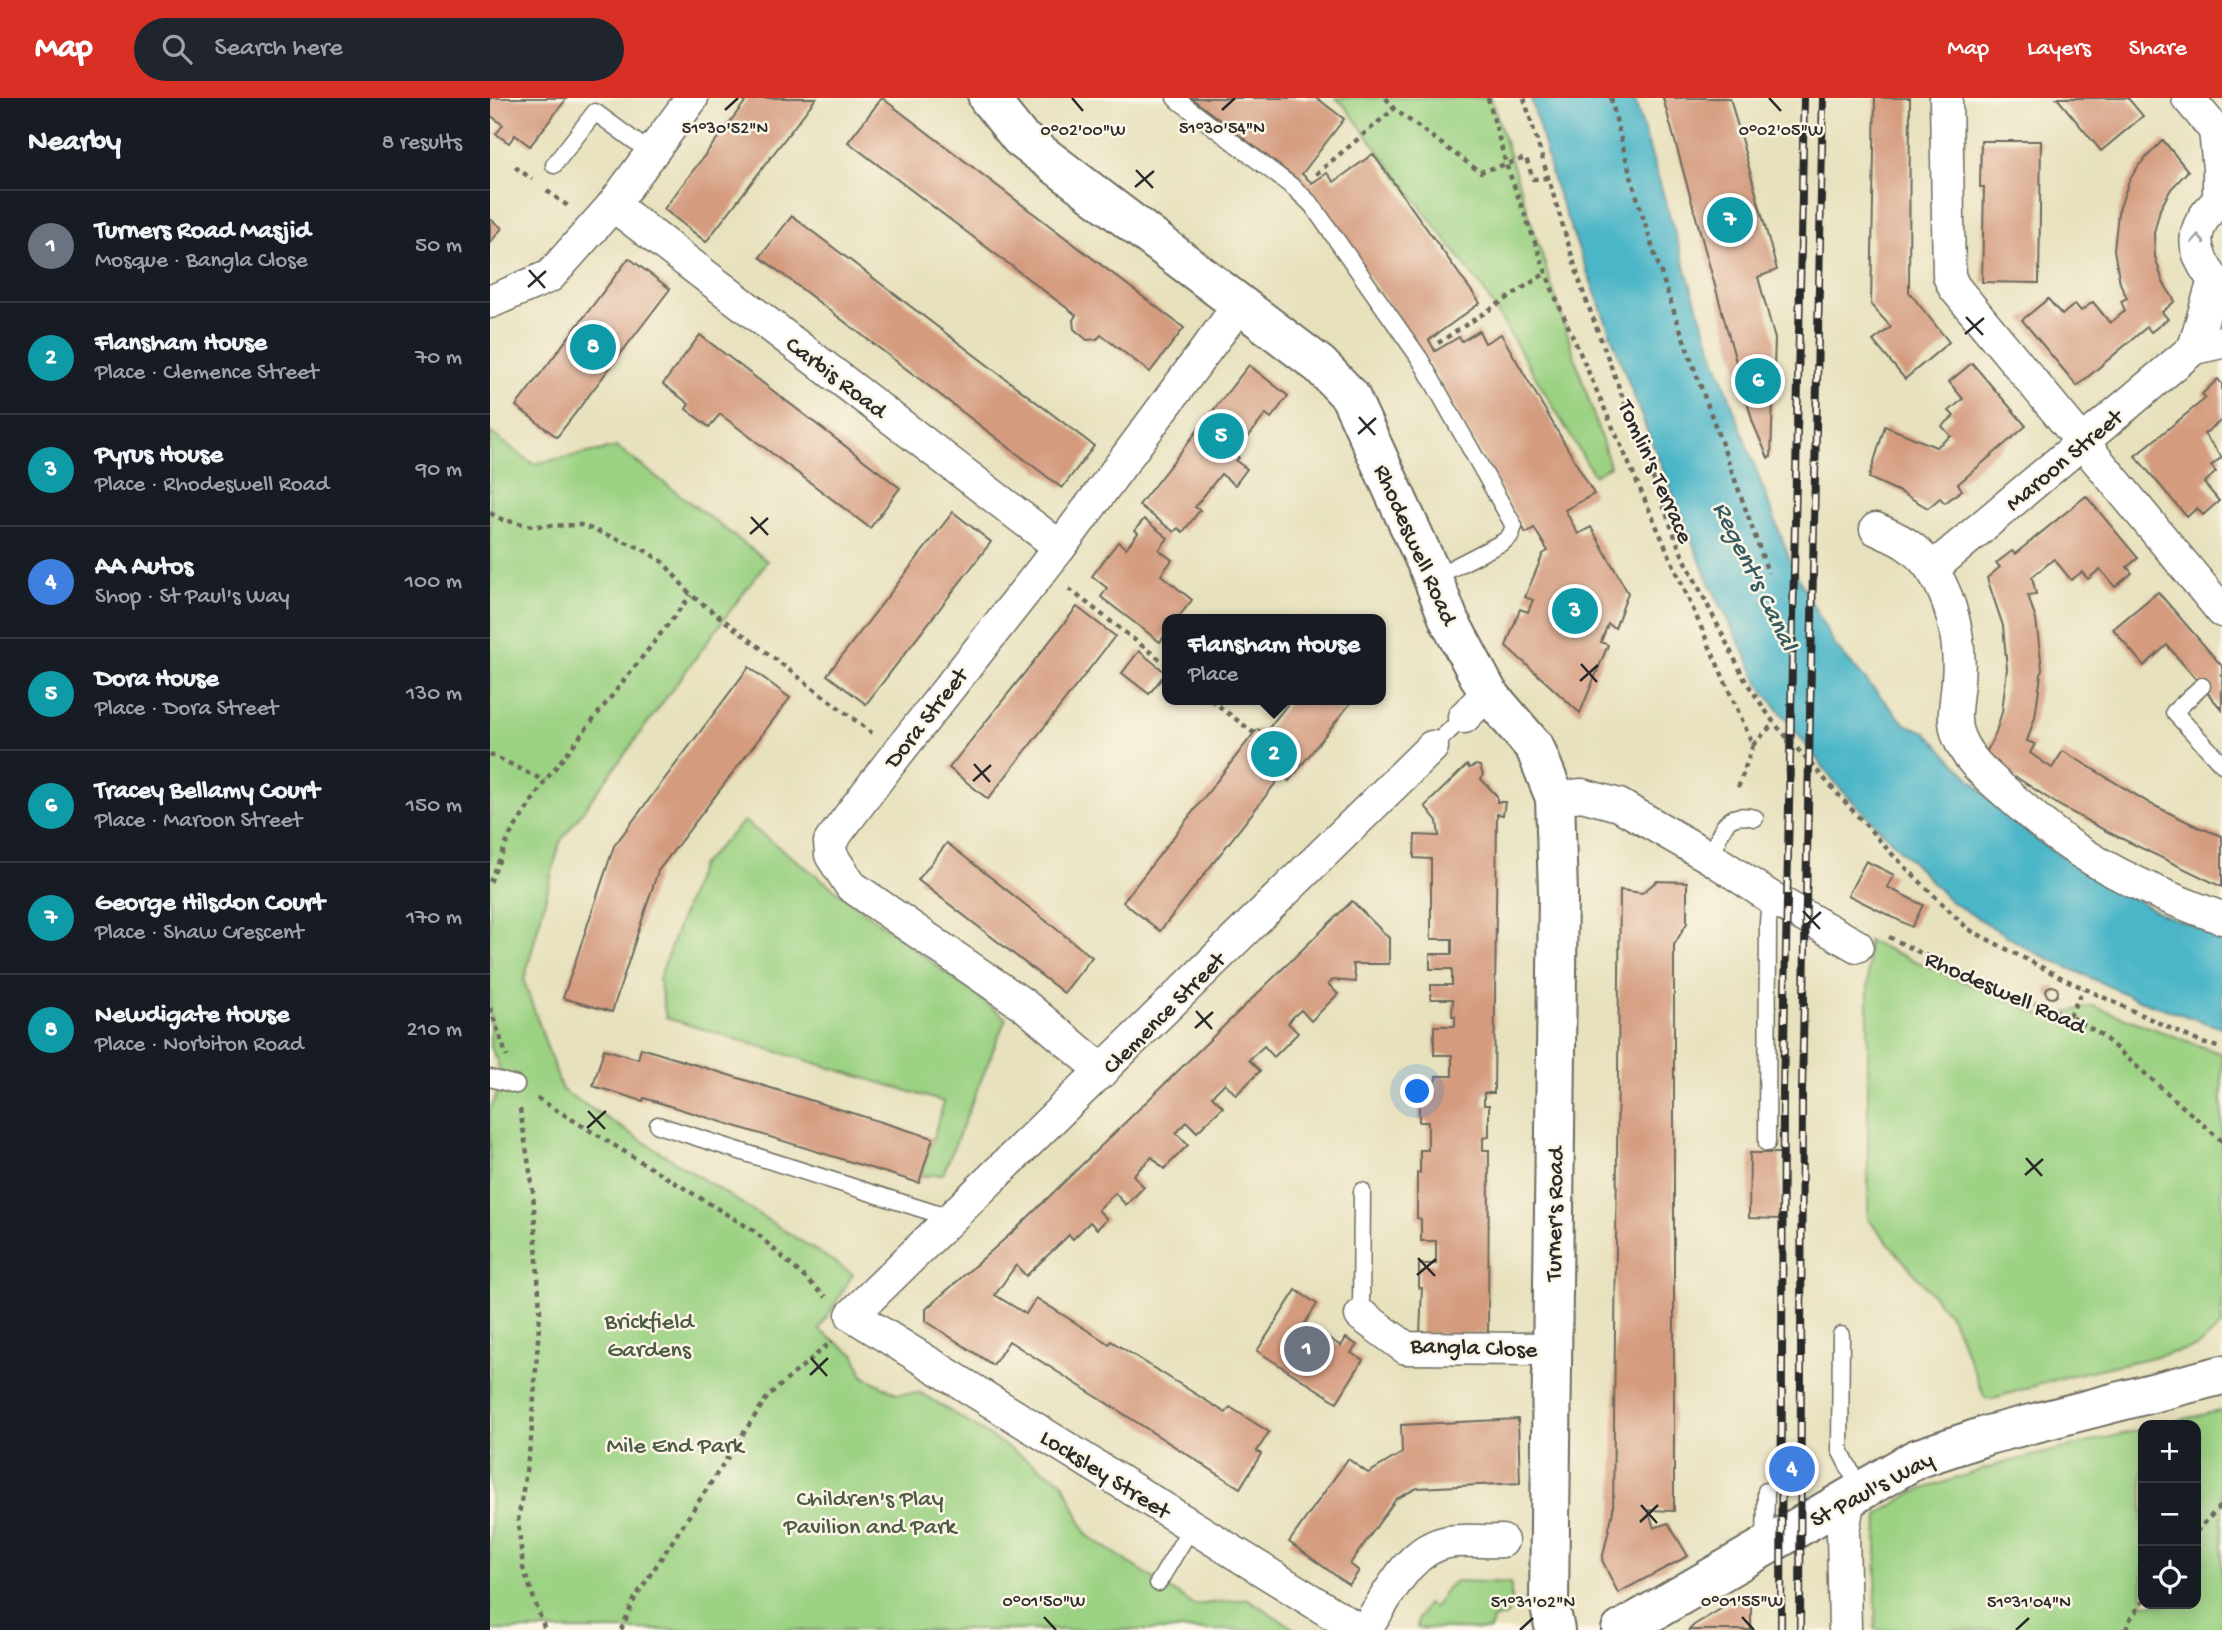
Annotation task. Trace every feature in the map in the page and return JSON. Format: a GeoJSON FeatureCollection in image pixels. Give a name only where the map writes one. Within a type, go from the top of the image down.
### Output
{"type":"FeatureCollection","features":[{"type":"Feature","properties":{"kind":"street"},"geometry":{"type":"LineString","coordinates":[[490,302],[550,276],[613,205],[692,98]]}},
{"type":"Feature","properties":{"kind":"street","name":"Rhodeswell Road"},"geometry":{"type":"LineString","coordinates":[[988,98],[1020,138],[1320,365],[1350,396],[1432,578],[1449,620],[1476,705],[1535,748],[1555,798]]}},
{"type":"Feature","properties":{"kind":"street"},"geometry":{"type":"LineString","coordinates":[[1946,98],[1949,276],[1954,287],[2222,611]]}},
{"type":"Feature","properties":{"kind":"street"},"geometry":{"type":"LineString","coordinates":[[2188,98],[2218,131],[2221,199]]}},
{"type":"Feature","properties":{"kind":"street","name":"Maroon Street"},"geometry":{"type":"LineString","coordinates":[[1933,569],[2082,442],[2208,345],[2218,285],[2204,268],[2198,255],[2195,237],[2207,212],[2221,199]]}},
{"type":"Feature","properties":{"kind":"street","name":"Carbis Road"},"geometry":{"type":"LineString","coordinates":[[613,205],[1051,557]]}},
{"type":"Feature","properties":{"kind":"street","name":"Dora Street"},"geometry":{"type":"LineString","coordinates":[[1103,1072],[1024,1005],[851,886],[831,855],[830,842],[1051,557],[1240,304]]}},
{"type":"Feature","properties":{"kind":"street"},"geometry":{"type":"LineString","coordinates":[[1876,529],[1909,546],[1933,569],[1950,608],[1958,641],[1959,677],[1954,715],[1958,736],[1969,756],[2007,794],[2056,835],[2147,888],[2222,918]]}},
{"type":"Feature","properties":{"kind":"street","name":"Clemence Street"},"geometry":{"type":"LineString","coordinates":[[846,1324],[950,1218],[1103,1072],[1432,747]]}},
{"type":"Feature","properties":{"kind":"street"},"geometry":{"type":"LineString","coordinates":[[1555,798],[1582,795],[1619,804],[1711,858],[1770,897],[1867,939]]}},
{"type":"Feature","properties":{"kind":"street","name":"Turner's Road"},"geometry":{"type":"LineString","coordinates":[[1555,798],[1558,894],[1549,1602],[1555,1630]]}},
{"type":"Feature","properties":{"kind":"street","name":"Bangla Close"},"geometry":{"type":"LineString","coordinates":[[1361,1315],[1406,1348],[1552,1349]]}},
{"type":"Feature","properties":{"kind":"street","name":"Locksley Street"},"geometry":{"type":"LineString","coordinates":[[846,1324],[1192,1526],[1359,1630]]}},
{"type":"Feature","properties":{"kind":"street","name":"St Paul's Way"},"geometry":{"type":"LineString","coordinates":[[1621,1630],[1916,1459],[1988,1435],[2222,1375]]}},
{"type":"Feature","properties":{"kind":"street"},"geometry":{"type":"LineString","coordinates":[[1845,1630],[1843,1532],[1849,1497]]}},
{"type":"Feature","properties":{"kind":"street"},"geometry":{"type":"LineString","coordinates":[[1365,1630],[1408,1566],[1425,1550],[1448,1542],[1502,1541]]}},
{"type":"Feature","properties":{"kind":"lane"},"geometry":{"type":"LineString","coordinates":[[1175,98],[1312,205],[1418,356],[1514,526],[1510,536],[1503,542],[1432,578]]}},
{"type":"Feature","properties":{"kind":"lane"},"geometry":{"type":"LineString","coordinates":[[554,166],[595,112],[652,153]]}},
{"type":"Feature","properties":{"kind":"lane"},"geometry":{"type":"LineString","coordinates":[[2202,686],[2174,712],[2222,764]]}},
{"type":"Feature","properties":{"kind":"lane","name":"Clemence Street"},"geometry":{"type":"LineString","coordinates":[[1432,747],[1476,705]]}},
{"type":"Feature","properties":{"kind":"lane"},"geometry":{"type":"LineString","coordinates":[[1711,858],[1725,822],[1743,814],[1755,818]]}},
{"type":"Feature","properties":{"kind":"lane"},"geometry":{"type":"LineString","coordinates":[[1767,1143],[1770,897]]}},
{"type":"Feature","properties":{"kind":"lane"},"geometry":{"type":"LineString","coordinates":[[490,1078],[516,1085]]}},
{"type":"Feature","properties":{"kind":"lane"},"geometry":{"type":"LineString","coordinates":[[658,1125],[950,1218]]}},
{"type":"Feature","properties":{"kind":"lane","name":"Bangla Close"},"geometry":{"type":"LineString","coordinates":[[1361,1315],[1362,1191]]}},
{"type":"Feature","properties":{"kind":"lane"},"geometry":{"type":"LineString","coordinates":[[1841,1335],[1840,1450],[1854,1478],[1849,1497]]}},
{"type":"Feature","properties":{"kind":"lane"},"geometry":{"type":"LineString","coordinates":[[1765,1547],[1766,1491]]}},
{"type":"Feature","properties":{"kind":"lane"},"geometry":{"type":"LineString","coordinates":[[1158,1583],[1192,1526]]}},
{"type":"Feature","properties":{"kind":"path","name":"Tomlin's Terrace"},"geometry":{"type":"LineString","coordinates":[[1488,98],[1506,164],[1546,273],[1753,745]]}},
{"type":"Feature","properties":{"kind":"path"},"geometry":{"type":"LineString","coordinates":[[1524,98],[1582,289],[1680,550],[1745,680],[1774,723],[1891,853],[1968,929],[2084,989],[2202,1043],[2222,1048]]}},
{"type":"Feature","properties":{"kind":"path"},"geometry":{"type":"LineString","coordinates":[[1611,98],[1625,158],[1658,265],[1769,573]]}},
{"type":"Feature","properties":{"kind":"path"},"geometry":{"type":"LineString","coordinates":[[1388,99],[1394,109],[1480,172],[1526,158],[1532,179],[1548,178]]}},
{"type":"Feature","properties":{"kind":"path"},"geometry":{"type":"LineString","coordinates":[[1296,190],[1394,109]]}},
{"type":"Feature","properties":{"kind":"path"},"geometry":{"type":"LineString","coordinates":[[1418,356],[1546,273]]}},
{"type":"Feature","properties":{"kind":"path"},"geometry":{"type":"LineString","coordinates":[[490,513],[503,520],[533,526],[581,525],[641,548],[663,562],[691,595],[874,735],[888,764]]}},
{"type":"Feature","properties":{"kind":"path"},"geometry":{"type":"LineString","coordinates":[[1051,557],[1162,661]]}},
{"type":"Feature","properties":{"kind":"path"},"geometry":{"type":"LineString","coordinates":[[490,882],[510,835],[545,781],[691,595]]}},
{"type":"Feature","properties":{"kind":"path"},"geometry":{"type":"LineString","coordinates":[[1218,705],[1254,733]]}},
{"type":"Feature","properties":{"kind":"path"},"geometry":{"type":"LineString","coordinates":[[1725,822],[1753,745],[1774,723]]}},
{"type":"Feature","properties":{"kind":"path"},"geometry":{"type":"LineString","coordinates":[[490,754],[545,781]]}},
{"type":"Feature","properties":{"kind":"path","name":"Rhodeswell Road"},"geometry":{"type":"LineString","coordinates":[[1867,939],[2069,1016],[2100,1034],[2222,1141]]}},
{"type":"Feature","properties":{"kind":"path"},"geometry":{"type":"LineString","coordinates":[[2069,1016],[2084,989]]}},
{"type":"Feature","properties":{"kind":"path"},"geometry":{"type":"LineString","coordinates":[[490,1008],[516,1085],[533,1191],[540,1311],[531,1440],[518,1521],[523,1568],[545,1630]]}},
{"type":"Feature","properties":{"kind":"path"},"geometry":{"type":"LineString","coordinates":[[516,1085],[754,1231],[820,1292],[846,1324],[768,1396],[635,1598],[621,1630]]}},
{"type":"Feature","properties":{"kind":"path"},"geometry":{"type":"LineString","coordinates":[[2201,1527],[2222,1504]]}},
{"type":"Feature","properties":{"kind":"path"},"geometry":{"type":"LineString","coordinates":[[2126,1630],[2138,1608]]}},
{"type":"Feature","properties":{"kind":"green space"},"geometry":{"type":"Polygon","coordinates":[[[1336,98],[1491,98],[1610,466],[1594,475],[1483,289],[1336,98]]]}},
{"type":"Feature","properties":{"kind":"green space","name":"Mile End Park"},"geometry":{"type":"Polygon","coordinates":[[[490,432],[533,464],[617,447],[767,561],[560,842],[524,981],[562,1090],[853,1274],[819,1330],[855,1355],[863,1376],[897,1394],[921,1393],[1063,1482],[1087,1535],[1194,1605],[1248,1599],[1296,1630],[490,1630],[490,1108],[500,1078],[498,1063],[490,1048],[490,432]]]}},
{"type":"Feature","properties":{"kind":"green space"},"geometry":{"type":"Polygon","coordinates":[[[744,821],[1006,1018],[943,1174],[921,1176],[944,1102],[666,1018],[659,979],[700,866],[744,821]]]}},
{"type":"Feature","properties":{"kind":"green space"},"geometry":{"type":"Polygon","coordinates":[[[1868,941],[2046,1017],[2093,1006],[2222,1054],[2222,1325],[2197,1347],[2064,1377],[1991,1399],[1985,1398],[1952,1318],[1868,1219],[1868,941]]]}},
{"type":"Feature","properties":{"kind":"green space"},"geometry":{"type":"Polygon","coordinates":[[[2222,1410],[2222,1630],[1875,1630],[1878,1515],[1912,1493],[2000,1464],[2138,1430],[2138,1609],[2201,1609],[2201,1420],[2181,1420],[2222,1410]]]}},
{"type":"Feature","properties":{"kind":"green space"},"geometry":{"type":"Polygon","coordinates":[[[1455,1581],[1511,1583],[1511,1609],[1505,1618],[1494,1618],[1490,1630],[1417,1628],[1418,1619],[1427,1604],[1434,1608],[1446,1589],[1455,1581]]]}},
{"type":"Feature","properties":{"kind":"water","name":"Regent's Canal"},"geometry":{"type":"Polygon","coordinates":[[[1531,98],[1634,98],[1698,309],[1743,435],[1793,568],[1835,646],[1905,724],[1926,732],[1996,806],[2043,845],[2161,914],[2222,936],[2222,1028],[2139,1000],[2030,950],[1950,901],[1839,787],[1763,690],[1707,578],[1646,428],[1555,186],[1531,98]]]}},
{"type":"Feature","properties":{"kind":"building"},"geometry":{"type":"Polygon","coordinates":[[[490,98],[567,98],[530,146],[515,135],[509,143],[496,134],[503,125],[490,115],[490,98]]]}},
{"type":"Feature","properties":{"kind":"building"},"geometry":{"type":"Polygon","coordinates":[[[748,98],[816,98],[706,242],[664,209],[748,98]]]}},
{"type":"Feature","properties":{"kind":"building"},"geometry":{"type":"Polygon","coordinates":[[[882,98],[1184,328],[1150,372],[1101,335],[1097,339],[1087,340],[1074,329],[1073,320],[1076,315],[848,142],[882,98]]]}},
{"type":"Feature","properties":{"kind":"building"},"geometry":{"type":"Polygon","coordinates":[[[1191,98],[1317,98],[1344,119],[1302,174],[1312,183],[1327,173],[1334,182],[1373,154],[1480,303],[1429,340],[1435,351],[1459,337],[1462,341],[1479,331],[1485,343],[1501,334],[1594,494],[1565,510],[1578,534],[1591,527],[1628,593],[1615,628],[1608,624],[1601,642],[1608,645],[1580,713],[1506,646],[1520,609],[1528,612],[1533,600],[1525,597],[1543,554],[1548,551],[1534,528],[1526,533],[1425,356],[1313,198],[1298,180],[1191,98]]]}},
{"type":"Feature","properties":{"kind":"building"},"geometry":{"type":"Polygon","coordinates":[[[1663,98],[1730,98],[1777,270],[1758,277],[1775,339],[1771,457],[1768,458],[1753,423],[1663,98]]]}},
{"type":"Feature","properties":{"kind":"building"},"geometry":{"type":"Polygon","coordinates":[[[1875,98],[1910,98],[1909,292],[1949,342],[1905,379],[1873,341],[1891,327],[1871,305],[1875,98]]]}},
{"type":"Feature","properties":{"kind":"building"},"geometry":{"type":"Polygon","coordinates":[[[2057,98],[2128,98],[2143,116],[2101,151],[2057,98]]]}},
{"type":"Feature","properties":{"kind":"building"},"geometry":{"type":"Polygon","coordinates":[[[2163,140],[2188,171],[2171,189],[2160,209],[2154,233],[2155,257],[2163,282],[2175,301],[2162,312],[2168,319],[2151,332],[2147,327],[2077,386],[2022,320],[2048,299],[2062,315],[2075,304],[2081,311],[2093,302],[2110,323],[2125,311],[2121,301],[2127,298],[2120,283],[2114,250],[2118,213],[2129,181],[2139,165],[2163,140]]]}},
{"type":"Feature","properties":{"kind":"building"},"geometry":{"type":"Polygon","coordinates":[[[1981,141],[2041,141],[2039,283],[1982,282],[1984,187],[1980,187],[1981,141]]]}},
{"type":"Feature","properties":{"kind":"building"},"geometry":{"type":"Polygon","coordinates":[[[792,216],[1094,446],[1062,488],[760,257],[792,216]]]}},
{"type":"Feature","properties":{"kind":"building"},"geometry":{"type":"Polygon","coordinates":[[[490,219],[502,228],[490,243],[490,219]]]}},
{"type":"Feature","properties":{"kind":"building"},"geometry":{"type":"Polygon","coordinates":[[[629,258],[670,289],[557,437],[516,406],[629,258]]]}},
{"type":"Feature","properties":{"kind":"building"},"geometry":{"type":"Polygon","coordinates":[[[700,335],[900,488],[870,528],[720,414],[709,427],[686,409],[689,404],[663,384],[700,335]]]}},
{"type":"Feature","properties":{"kind":"building"},"geometry":{"type":"Polygon","coordinates":[[[1972,363],[2026,426],[1958,484],[1962,490],[1945,503],[1940,498],[1928,508],[1869,478],[1885,426],[1936,447],[1951,436],[1942,426],[1954,416],[1949,411],[1963,399],[1949,382],[1972,363]]]}},
{"type":"Feature","properties":{"kind":"building"},"geometry":{"type":"Polygon","coordinates":[[[1249,365],[1288,396],[1271,418],[1266,414],[1235,454],[1239,458],[1236,461],[1247,469],[1235,485],[1221,474],[1195,507],[1200,510],[1183,532],[1178,528],[1174,532],[1139,505],[1249,365]]]}},
{"type":"Feature","properties":{"kind":"building"},"geometry":{"type":"Polygon","coordinates":[[[2218,379],[2222,384],[2222,420],[2204,434],[2222,457],[2211,466],[2216,472],[2204,483],[2219,501],[2203,515],[2197,508],[2187,517],[2135,456],[2206,398],[2202,394],[2218,379]]]}},
{"type":"Feature","properties":{"kind":"building"},"geometry":{"type":"Polygon","coordinates":[[[2086,496],[2138,558],[2127,567],[2132,573],[2115,587],[2100,569],[2088,579],[2082,572],[2071,580],[2054,559],[2032,577],[2036,594],[2028,595],[2036,620],[2042,668],[2035,717],[2027,741],[2035,744],[2030,753],[2052,768],[2063,751],[2151,804],[2222,836],[2222,887],[2106,831],[2060,806],[2016,777],[2012,781],[1995,769],[1999,763],[1986,753],[2002,712],[2007,669],[2003,626],[1987,578],[2000,567],[1996,563],[2012,551],[2015,554],[2086,496]]]}},
{"type":"Feature","properties":{"kind":"building"},"geometry":{"type":"Polygon","coordinates":[[[953,512],[991,542],[866,704],[827,675],[953,512]]]}},
{"type":"Feature","properties":{"kind":"building"},"geometry":{"type":"Polygon","coordinates":[[[1144,519],[1168,538],[1159,550],[1172,560],[1161,575],[1192,600],[1181,614],[1162,614],[1160,642],[1101,597],[1107,588],[1092,576],[1118,542],[1126,548],[1138,533],[1135,530],[1144,519]]]}},
{"type":"Feature","properties":{"kind":"building"},"geometry":{"type":"Polygon","coordinates":[[[2158,592],[2222,666],[2222,710],[2167,645],[2144,666],[2113,629],[2158,592]]]}},
{"type":"Feature","properties":{"kind":"building"},"geometry":{"type":"Polygon","coordinates":[[[1077,607],[1115,636],[988,799],[949,768],[1077,607]]]}},
{"type":"Feature","properties":{"kind":"building"},"geometry":{"type":"Polygon","coordinates":[[[1139,651],[1162,670],[1162,678],[1149,694],[1122,673],[1139,651]]]}},
{"type":"Feature","properties":{"kind":"building"},"geometry":{"type":"Polygon","coordinates":[[[749,667],[790,698],[658,871],[612,1012],[563,998],[614,846],[749,667]]]}},
{"type":"Feature","properties":{"kind":"building"},"geometry":{"type":"Polygon","coordinates":[[[1287,705],[1349,705],[1289,781],[1282,775],[1160,931],[1123,902],[1254,733],[1258,729],[1264,734],[1287,705]]]}},
{"type":"Feature","properties":{"kind":"building"},"geometry":{"type":"Polygon","coordinates":[[[1467,765],[1469,768],[1480,766],[1483,775],[1481,779],[1497,796],[1497,802],[1505,802],[1503,815],[1497,814],[1494,1093],[1484,1093],[1484,1105],[1489,1105],[1489,1137],[1483,1138],[1483,1150],[1489,1150],[1488,1334],[1420,1334],[1422,1288],[1419,1288],[1419,1264],[1436,1264],[1436,1241],[1421,1241],[1421,1219],[1417,1218],[1420,1150],[1428,1150],[1428,1122],[1419,1122],[1419,1093],[1435,1092],[1436,1076],[1452,1076],[1452,1055],[1434,1055],[1434,1026],[1455,1026],[1455,1016],[1452,1016],[1453,999],[1431,999],[1431,985],[1452,985],[1452,969],[1430,969],[1430,954],[1452,954],[1452,939],[1431,939],[1431,859],[1414,858],[1415,835],[1439,836],[1437,821],[1425,806],[1467,765]]]}},
{"type":"Feature","properties":{"kind":"building"},"geometry":{"type":"Polygon","coordinates":[[[947,843],[1092,957],[1064,993],[918,880],[947,843]]]}},
{"type":"Feature","properties":{"kind":"building"},"geometry":{"type":"Polygon","coordinates":[[[1866,861],[1894,875],[1887,887],[1923,905],[1912,927],[1848,895],[1866,861]]]}},
{"type":"Feature","properties":{"kind":"building"},"geometry":{"type":"Polygon","coordinates":[[[1657,881],[1687,882],[1687,923],[1674,945],[1674,1511],[1648,1510],[1654,1528],[1668,1523],[1688,1556],[1618,1593],[1602,1560],[1613,1511],[1620,890],[1642,893],[1657,881]]]}},
{"type":"Feature","properties":{"kind":"building"},"geometry":{"type":"Polygon","coordinates":[[[1352,901],[1389,938],[1389,964],[1353,964],[1356,982],[1333,980],[1328,984],[1338,994],[1311,1021],[1301,1010],[1293,1017],[1288,1023],[1298,1033],[1274,1057],[1264,1046],[1249,1060],[1260,1071],[1236,1095],[1225,1083],[1212,1096],[1223,1107],[1197,1132],[1187,1122],[1176,1133],[1188,1145],[1164,1169],[1152,1157],[1133,1175],[1144,1187],[1126,1205],[1115,1193],[1098,1210],[1107,1219],[1097,1229],[1090,1222],[1073,1239],[1069,1235],[1026,1276],[1016,1265],[995,1295],[1026,1314],[1036,1298],[1226,1413],[1230,1407],[1269,1432],[1257,1451],[1261,1454],[1240,1488],[1009,1341],[993,1365],[926,1321],[926,1309],[1016,1229],[1352,901]]]}},
{"type":"Feature","properties":{"kind":"building"},"geometry":{"type":"Polygon","coordinates":[[[2052,986],[2058,992],[2052,998],[2046,992],[2052,986]]]}},
{"type":"Feature","properties":{"kind":"building"},"geometry":{"type":"Polygon","coordinates":[[[641,1048],[933,1138],[919,1183],[644,1098],[643,1101],[593,1086],[604,1049],[638,1059],[641,1048]]]}},
{"type":"Feature","properties":{"kind":"building"},"geometry":{"type":"Polygon","coordinates":[[[1750,1153],[1780,1153],[1780,1219],[1749,1218],[1750,1153]]]}},
{"type":"Feature","properties":{"kind":"building"},"geometry":{"type":"Polygon","coordinates":[[[1296,1290],[1317,1304],[1305,1323],[1341,1346],[1346,1338],[1357,1345],[1351,1353],[1363,1360],[1337,1402],[1257,1351],[1296,1290]]]}},
{"type":"Feature","properties":{"kind":"building"},"geometry":{"type":"Polygon","coordinates":[[[1518,1419],[1520,1483],[1417,1488],[1396,1499],[1350,1564],[1359,1571],[1349,1585],[1289,1542],[1348,1459],[1368,1473],[1402,1453],[1401,1425],[1518,1419]]]}},
{"type":"Feature","properties":{"kind":"building"},"geometry":{"type":"Polygon","coordinates":[[[1736,1600],[1751,1605],[1751,1630],[1689,1630],[1694,1625],[1736,1600]]]}},
{"type":"Feature","properties":{"kind":"railway"},"geometry":{"type":"LineString","coordinates":[[1781,1630],[1783,1091],[1804,98]]}},
{"type":"Feature","properties":{"kind":"railway"},"geometry":{"type":"LineString","coordinates":[[1800,1630],[1802,1091],[1823,98]]}},
{"type":"Feature","properties":{"kind":"place","name":"George Hilsdon Court"},"geometry":{"type":"Point","coordinates":[1730,220]}},
{"type":"Feature","properties":{"kind":"place","name":"Newdigate House"},"geometry":{"type":"Point","coordinates":[593,347]}},
{"type":"Feature","properties":{"kind":"place","name":"Tracey Bellamy Court"},"geometry":{"type":"Point","coordinates":[1758,381]}},
{"type":"Feature","properties":{"kind":"place","name":"Dora House"},"geometry":{"type":"Point","coordinates":[1221,436]}},
{"type":"Feature","properties":{"kind":"place","name":"Pyrus House"},"geometry":{"type":"Point","coordinates":[1575,611]}},
{"type":"Feature","properties":{"kind":"place","name":"Flansham House"},"geometry":{"type":"Point","coordinates":[1274,754]}},
{"type":"Feature","properties":{"kind":"place","name":"Turners Road Masjid"},"geometry":{"type":"Point","coordinates":[1307,1349]}},
{"type":"Feature","properties":{"kind":"place","name":"AA Autos"},"geometry":{"type":"Point","coordinates":[1792,1469]}},
{"type":"Feature","properties":{"kind":"park label","name":"Brickfield Gardens"},"geometry":{"type":"Point","coordinates":[649,1334]}},
{"type":"Feature","properties":{"kind":"park label","name":"Children's Play Pavilion and Park"},"geometry":{"type":"Point","coordinates":[870,1511]}}]}
